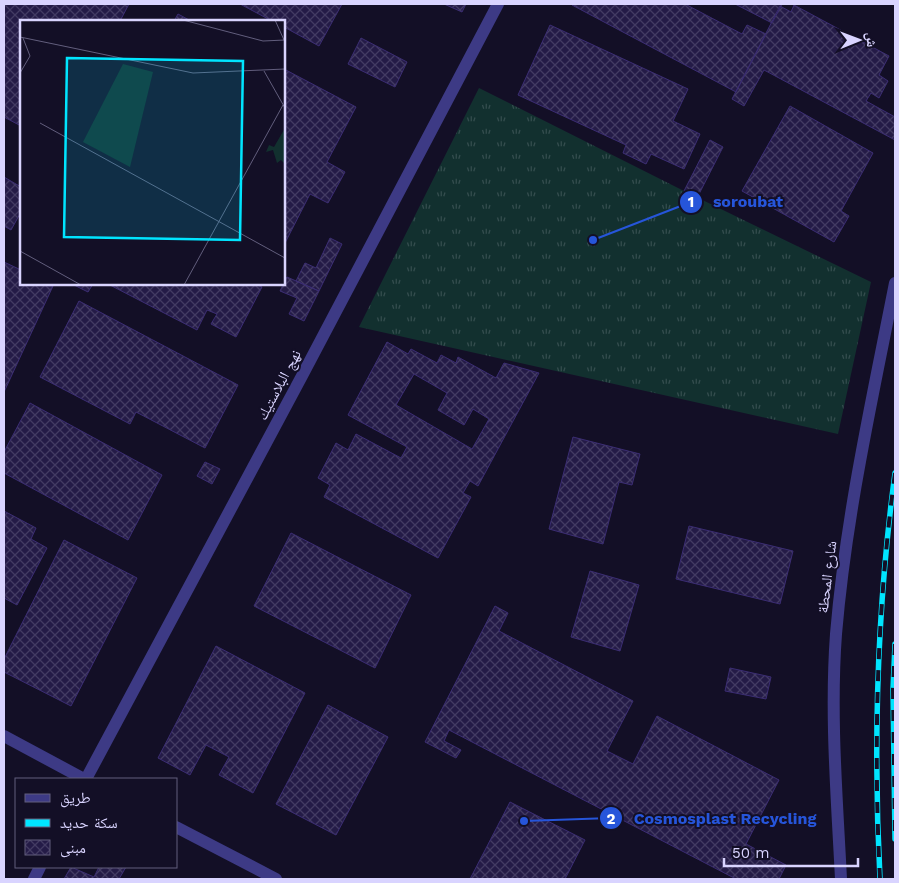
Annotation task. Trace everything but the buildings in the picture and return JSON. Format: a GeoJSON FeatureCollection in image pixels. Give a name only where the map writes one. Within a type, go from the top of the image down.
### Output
{"type":"FeatureCollection","features":[{"type":"Feature","properties":{"kind":"street","name":"نهج البلاستيك"},"geometry":{"type":"LineString","coordinates":[[86,778],[303,374],[498,4]]}},
{"type":"Feature","properties":{"kind":"street","name":"شارع المحطة"},"geometry":{"type":"LineString","coordinates":[[841,879],[835,758],[836,635],[842,578],[863,440],[895,284]]}},
{"type":"Feature","properties":{"kind":"street"},"geometry":{"type":"LineString","coordinates":[[4,736],[83,778]]}},
{"type":"Feature","properties":{"kind":"street"},"geometry":{"type":"LineString","coordinates":[[178,828],[276,879]]}},
{"type":"Feature","properties":{"kind":"green space"},"geometry":{"type":"Polygon","coordinates":[[[479,88],[871,282],[838,434],[359,327],[479,88]]]}},
{"type":"Feature","properties":{"kind":"railway"},"geometry":{"type":"LineString","coordinates":[[880,879],[877,778],[878,676],[884,574],[895,473]]}},
{"type":"Feature","properties":{"kind":"railway"},"geometry":{"type":"LineString","coordinates":[[895,644],[893,689],[895,839]]}},
{"type":"Feature","properties":{"kind":"place","name":"soroubat"},"geometry":{"type":"Point","coordinates":[593,240]}},
{"type":"Feature","properties":{"kind":"place","name":"Cosmosplast Recycling"},"geometry":{"type":"Point","coordinates":[524,821]}}]}
